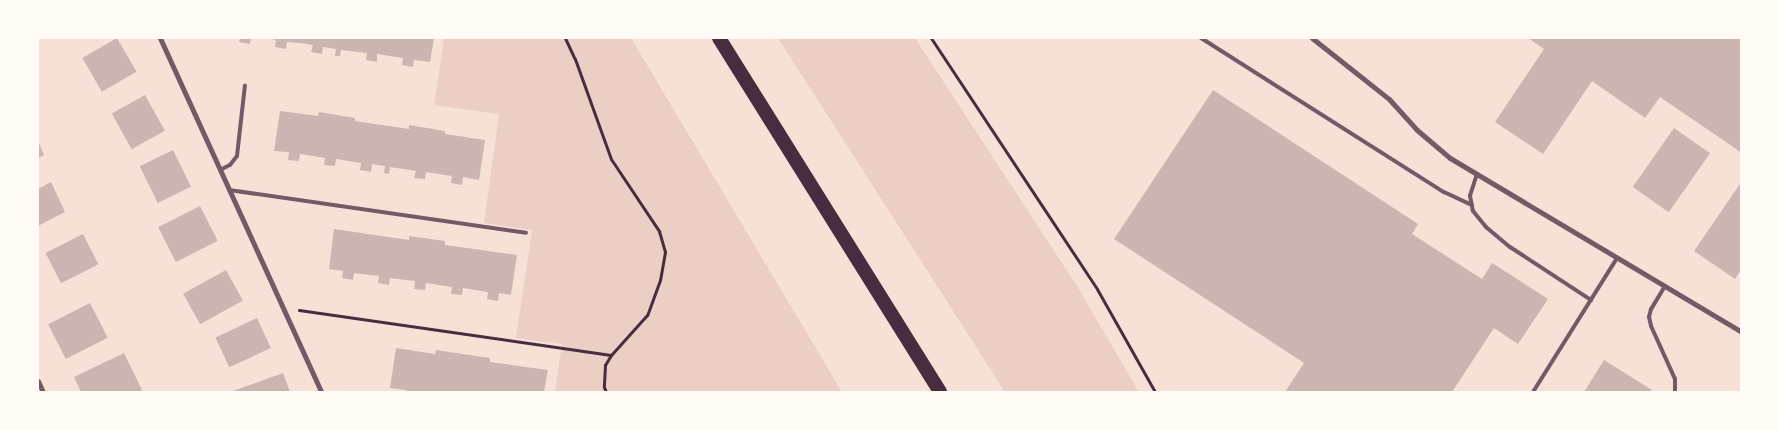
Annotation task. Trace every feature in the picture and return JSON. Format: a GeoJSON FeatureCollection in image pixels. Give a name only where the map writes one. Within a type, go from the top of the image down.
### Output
{"type":"FeatureCollection","features":[{"type":"Feature","properties":{"kind":"highway"},"geometry":{"type":"LineString","coordinates":[[719,38],[940,392]]}},
{"type":"Feature","properties":{"kind":"street"},"geometry":{"type":"LineString","coordinates":[[160,38],[321,392]]}},
{"type":"Feature","properties":{"kind":"street"},"geometry":{"type":"LineString","coordinates":[[1312,38],[1389,99],[1417,130],[1450,158],[1742,332]]}},
{"type":"Feature","properties":{"kind":"street"},"geometry":{"type":"LineString","coordinates":[[38,381],[43,392]]}},
{"type":"Feature","properties":{"kind":"lane"},"geometry":{"type":"LineString","coordinates":[[1201,38],[1444,192],[1472,205]]}},
{"type":"Feature","properties":{"kind":"lane"},"geometry":{"type":"LineString","coordinates":[[220,170],[230,165],[237,156],[245,86]]}},
{"type":"Feature","properties":{"kind":"lane"},"geometry":{"type":"LineString","coordinates":[[1477,174],[1470,196],[1473,211],[1486,227],[1510,247],[1591,300]]}},
{"type":"Feature","properties":{"kind":"lane"},"geometry":{"type":"LineString","coordinates":[[229,190],[526,233]]}},
{"type":"Feature","properties":{"kind":"lane"},"geometry":{"type":"LineString","coordinates":[[1533,392],[1617,258]]}},
{"type":"Feature","properties":{"kind":"lane"},"geometry":{"type":"LineString","coordinates":[[1665,286],[1651,308],[1650,317],[1651,326],[1675,379],[1675,392]]}},
{"type":"Feature","properties":{"kind":"path"},"geometry":{"type":"LineString","coordinates":[[565,38],[576,59],[611,159],[659,232],[666,252],[660,280],[647,314],[611,355],[605,365],[603,375],[606,392]]}},
{"type":"Feature","properties":{"kind":"path"},"geometry":{"type":"LineString","coordinates":[[931,38],[1097,290],[1155,392]]}},
{"type":"Feature","properties":{"kind":"path"},"geometry":{"type":"LineString","coordinates":[[283,308],[611,355]]}},
{"type":"Feature","properties":{"kind":"shaded area"},"geometry":{"type":"Polygon","coordinates":[[[444,38],[631,38],[842,392],[555,392],[562,344],[516,338],[532,230],[484,223],[499,114],[434,105],[444,38]]]}},
{"type":"Feature","properties":{"kind":"shaded area"},"geometry":{"type":"Polygon","coordinates":[[[778,38],[915,38],[1077,286],[1139,392],[1005,392],[778,38]]]}},
{"type":"Feature","properties":{"kind":"building"},"geometry":{"type":"Polygon","coordinates":[[[117,38],[136,72],[102,92],[82,58],[117,38]]]}},
{"type":"Feature","properties":{"kind":"building"},"geometry":{"type":"Polygon","coordinates":[[[240,38],[251,38],[250,44],[239,42],[240,38]]]}},
{"type":"Feature","properties":{"kind":"building"},"geometry":{"type":"Polygon","coordinates":[[[267,38],[434,38],[430,62],[414,60],[413,67],[402,65],[403,58],[377,54],[377,62],[366,60],[367,53],[341,50],[340,56],[335,56],[336,49],[323,47],[322,54],[311,52],[313,45],[300,43],[287,42],[286,49],[275,47],[276,40],[267,38]]]}},
{"type":"Feature","properties":{"kind":"building"},"geometry":{"type":"Polygon","coordinates":[[[1528,38],[1742,38],[1742,153],[1660,97],[1645,118],[1592,81],[1543,154],[1495,122],[1544,49],[1528,38]]]}},
{"type":"Feature","properties":{"kind":"building"},"geometry":{"type":"Polygon","coordinates":[[[1213,90],[1418,224],[1412,234],[1482,279],[1492,263],[1548,299],[1518,344],[1494,328],[1452,392],[1285,392],[1304,363],[1114,239],[1213,90]]]}},
{"type":"Feature","properties":{"kind":"building"},"geometry":{"type":"Polygon","coordinates":[[[145,95],[165,131],[132,149],[112,113],[145,95]]]}},
{"type":"Feature","properties":{"kind":"building"},"geometry":{"type":"Polygon","coordinates":[[[280,111],[318,116],[319,112],[355,118],[355,121],[409,129],[409,125],[445,131],[445,134],[485,140],[479,180],[463,177],[462,185],[451,183],[452,176],[426,172],[425,179],[414,178],[416,171],[390,167],[389,174],[384,173],[385,166],[372,164],[371,172],[360,170],[361,163],[336,159],[335,166],[324,165],[325,158],[300,154],[299,161],[288,160],[289,152],[274,151],[280,111]]]}},
{"type":"Feature","properties":{"kind":"building"},"geometry":{"type":"Polygon","coordinates":[[[1674,128],[1710,153],[1669,212],[1633,187],[1674,128]]]}},
{"type":"Feature","properties":{"kind":"building"},"geometry":{"type":"Polygon","coordinates":[[[38,141],[44,155],[38,158],[38,141]]]}},
{"type":"Feature","properties":{"kind":"building"},"geometry":{"type":"Polygon","coordinates":[[[173,150],[191,187],[158,203],[140,166],[173,150]]]}},
{"type":"Feature","properties":{"kind":"building"},"geometry":{"type":"Polygon","coordinates":[[[1742,181],[1742,268],[1735,279],[1694,251],[1742,181]]]}},
{"type":"Feature","properties":{"kind":"building"},"geometry":{"type":"Polygon","coordinates":[[[51,182],[65,212],[38,226],[38,189],[51,182]]]}},
{"type":"Feature","properties":{"kind":"building"},"geometry":{"type":"Polygon","coordinates":[[[200,206],[218,241],[176,262],[158,227],[200,206]]]}},
{"type":"Feature","properties":{"kind":"building"},"geometry":{"type":"Polygon","coordinates":[[[334,229],[409,240],[409,236],[445,241],[445,245],[517,255],[511,295],[499,293],[498,301],[487,299],[488,292],[463,288],[462,295],[451,294],[452,287],[426,283],[425,290],[414,289],[415,281],[390,278],[389,285],[378,283],[379,276],[354,273],[353,280],[342,278],[343,271],[329,269],[334,229]]]}},
{"type":"Feature","properties":{"kind":"building"},"geometry":{"type":"Polygon","coordinates":[[[83,234],[98,264],[61,283],[46,253],[83,234]]]}},
{"type":"Feature","properties":{"kind":"building"},"geometry":{"type":"Polygon","coordinates":[[[226,270],[243,301],[200,324],[183,294],[226,270]]]}},
{"type":"Feature","properties":{"kind":"building"},"geometry":{"type":"Polygon","coordinates":[[[90,303],[108,338],[66,359],[48,324],[90,303]]]}},
{"type":"Feature","properties":{"kind":"building"},"geometry":{"type":"Polygon","coordinates":[[[257,318],[271,348],[229,367],[215,337],[257,318]]]}},
{"type":"Feature","properties":{"kind":"building"},"geometry":{"type":"Polygon","coordinates":[[[396,348],[435,354],[436,350],[490,358],[490,362],[548,370],[544,392],[406,392],[406,390],[390,388],[396,348]]]}},
{"type":"Feature","properties":{"kind":"building"},"geometry":{"type":"Polygon","coordinates":[[[124,353],[143,392],[81,392],[74,377],[124,353]]]}},
{"type":"Feature","properties":{"kind":"building"},"geometry":{"type":"Polygon","coordinates":[[[1604,360],[1652,390],[1650,392],[1584,392],[1604,360]]]}},
{"type":"Feature","properties":{"kind":"building"},"geometry":{"type":"Polygon","coordinates":[[[283,373],[290,392],[233,391],[283,373]]]}}]}
